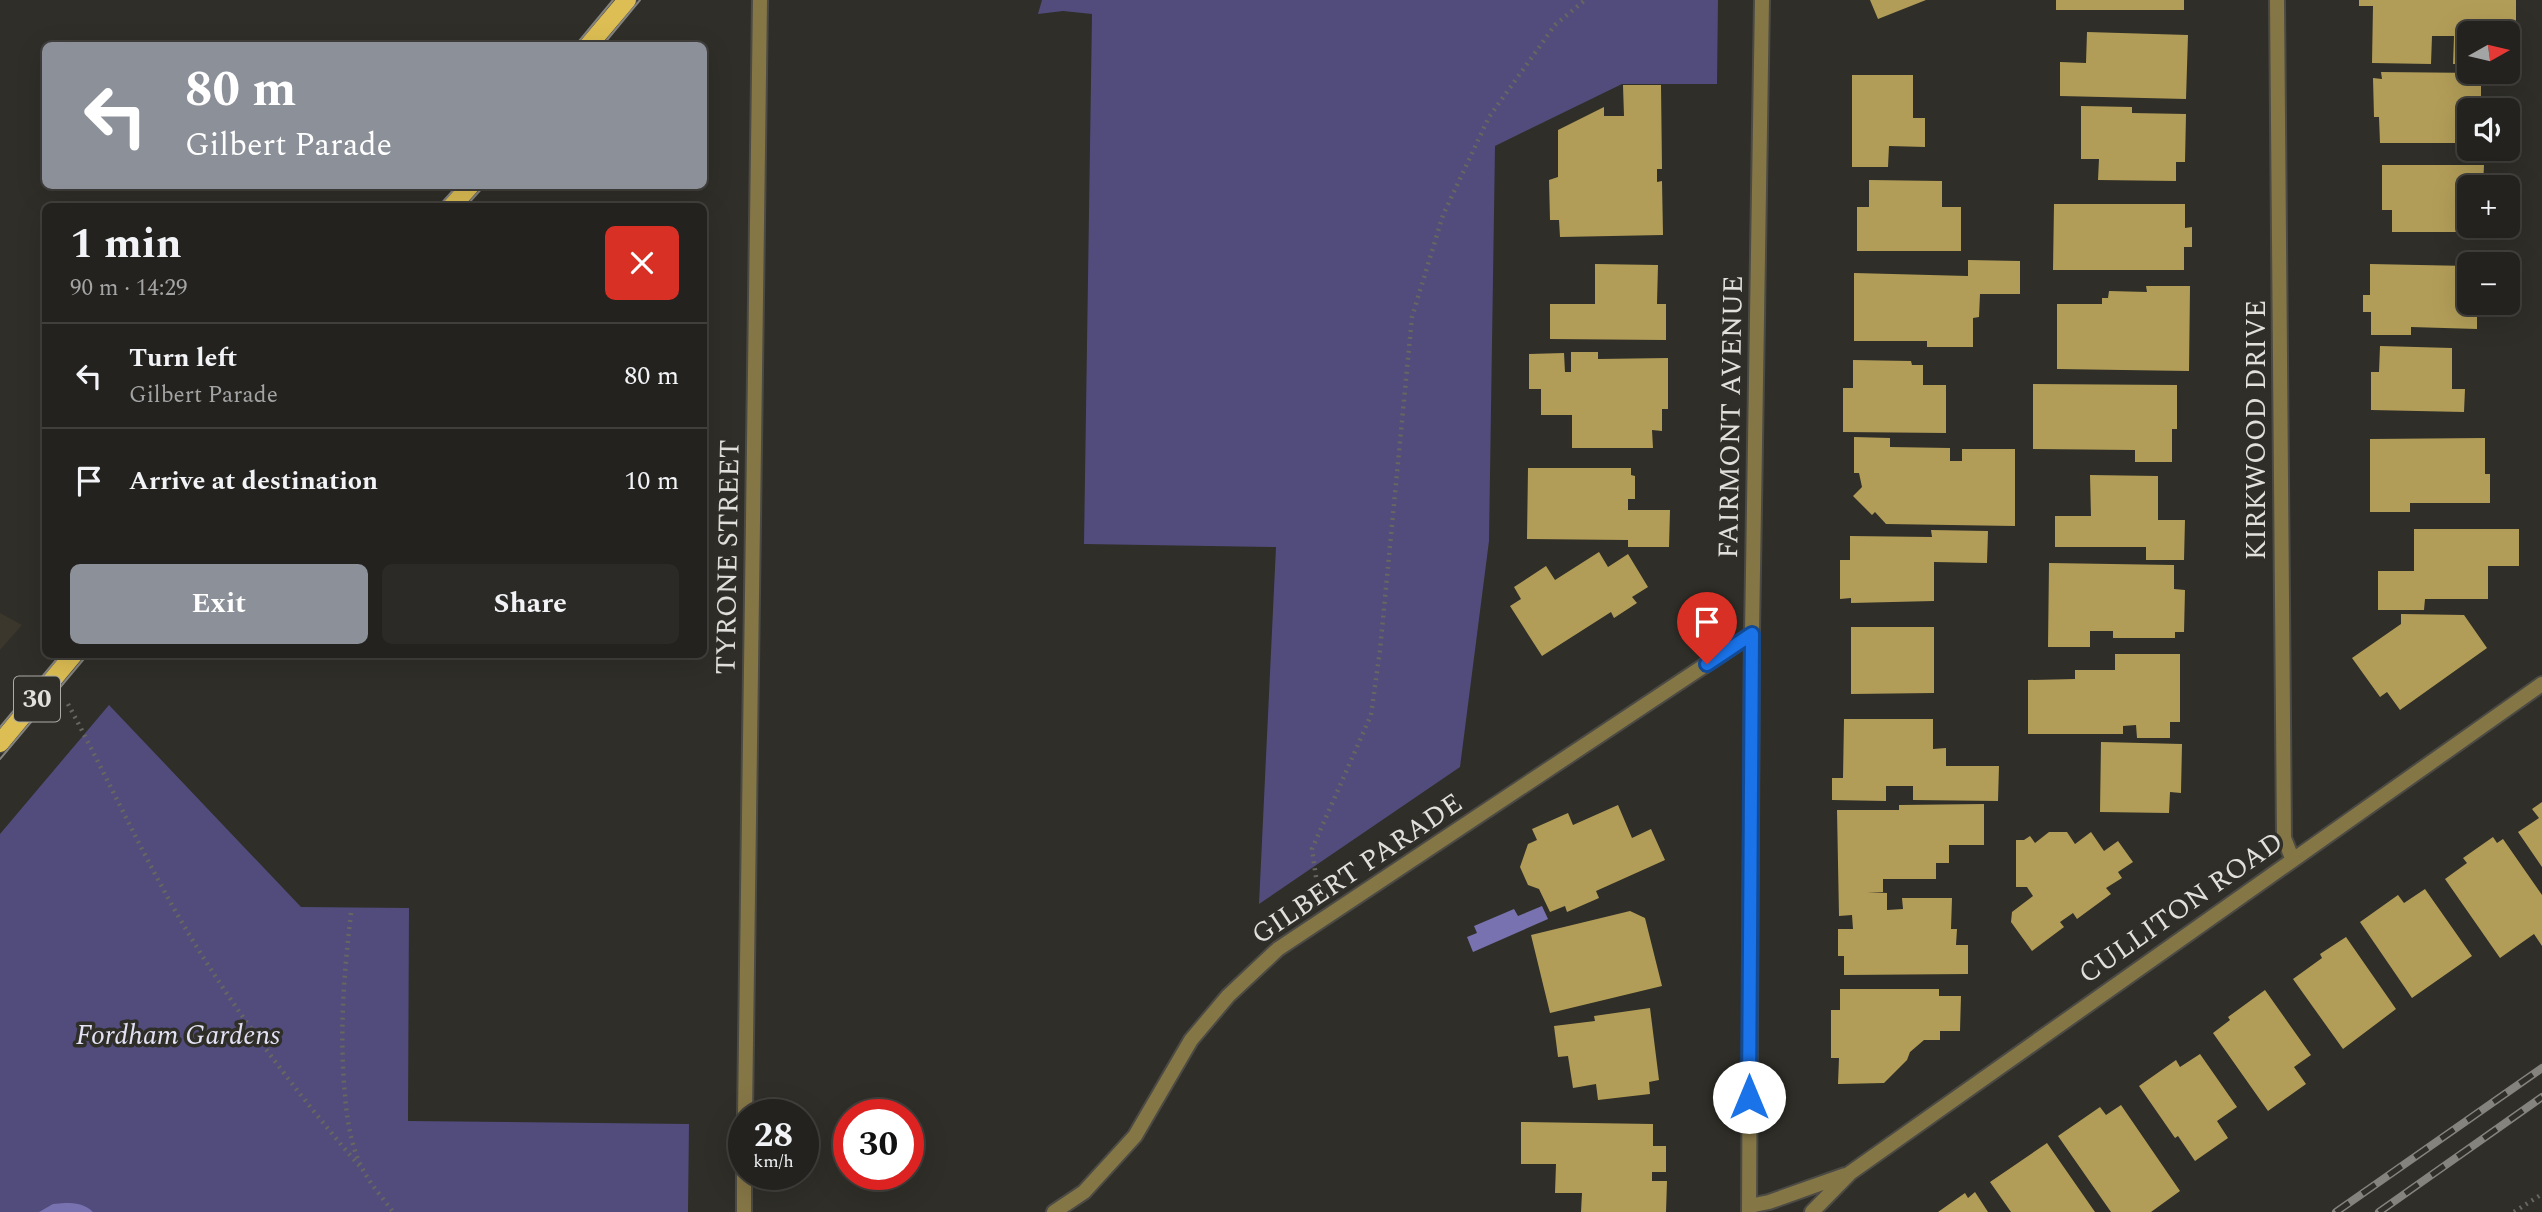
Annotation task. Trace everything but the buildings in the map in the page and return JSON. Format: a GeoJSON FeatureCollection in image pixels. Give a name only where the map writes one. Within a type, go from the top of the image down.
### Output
{"type":"FeatureCollection","features":[{"type":"Feature","properties":{"kind":"main road"},"geometry":{"type":"LineString","coordinates":[[591,42],[627,0]]}},
{"type":"Feature","properties":{"kind":"main road"},"geometry":{"type":"LineString","coordinates":[[456,203],[467,189]]}},
{"type":"Feature","properties":{"kind":"main road","name":"30"},"geometry":{"type":"LineString","coordinates":[[0,743],[71,658]]}},
{"type":"Feature","properties":{"kind":"street","name":"TYRONE STREET"},"geometry":{"type":"LineString","coordinates":[[745,1099],[760,0]]}},
{"type":"Feature","properties":{"kind":"street","name":"FAIRMONT AVENUE"},"geometry":{"type":"LineString","coordinates":[[1749,1209],[1752,634],[1762,0]]}},
{"type":"Feature","properties":{"kind":"street","name":"KIRKWOOD DRIVE"},"geometry":{"type":"LineString","coordinates":[[2277,0],[2284,838],[2292,858]]}},
{"type":"Feature","properties":{"kind":"street","name":"GILBERT PARADE"},"geometry":{"type":"LineString","coordinates":[[1054,1212],[1084,1192],[1135,1136],[1191,1040],[1228,996],[1278,949],[1752,634]]}},
{"type":"Feature","properties":{"kind":"street","name":"CULLITON ROAD"},"geometry":{"type":"LineString","coordinates":[[1812,1212],[1850,1173],[2292,858],[2542,684]]}},
{"type":"Feature","properties":{"kind":"street","name":"CULLITON ROAD"},"geometry":{"type":"LineString","coordinates":[[1749,1209],[1850,1173]]}},
{"type":"Feature","properties":{"kind":"street"},"geometry":{"type":"LineString","coordinates":[[744,1190],[744,1212]]}},
{"type":"Feature","properties":{"kind":"path"},"geometry":{"type":"LineString","coordinates":[[1322,920],[1312,849],[1371,715],[1380,650],[1412,317],[1443,215],[1489,117],[1555,24],[1585,0]]}},
{"type":"Feature","properties":{"kind":"path"},"geometry":{"type":"LineString","coordinates":[[54,678],[173,907],[208,964],[260,1040],[393,1212]]}},
{"type":"Feature","properties":{"kind":"path"},"geometry":{"type":"LineString","coordinates":[[351,913],[341,1012],[341,1058],[351,1141],[362,1169]]}},
{"type":"Feature","properties":{"kind":"path"},"geometry":{"type":"LineString","coordinates":[[2514,1212],[2542,1194]]}},
{"type":"Feature","properties":{"kind":"shaded area"},"geometry":{"type":"Polygon","coordinates":[[[0,613],[22,625],[0,650],[0,613]]]}},
{"type":"Feature","properties":{"kind":"shaded area"},"geometry":{"type":"Polygon","coordinates":[[[1542,906],[1548,919],[1473,952],[1467,937],[1477,933],[1474,926],[1514,909],[1518,916],[1542,906]]]}},
{"type":"Feature","properties":{"kind":"shaded area"},"geometry":{"type":"Polygon","coordinates":[[[53,1204],[80,1204],[93,1212],[39,1212],[53,1204]]]}},
{"type":"Feature","properties":{"kind":"green space"},"geometry":{"type":"Polygon","coordinates":[[[1042,0],[1718,0],[1717,84],[1622,84],[1495,146],[1489,541],[1460,767],[1259,904],[1276,547],[1084,544],[1092,14],[1063,11],[1038,14],[1042,0]]]}},
{"type":"Feature","properties":{"kind":"green space","name":"Fordham Gardens"},"geometry":{"type":"Polygon","coordinates":[[[109,705],[301,907],[409,908],[408,1121],[689,1124],[688,1212],[0,1212],[0,834],[109,705]]]}},
{"type":"Feature","properties":{"kind":"tram line"},"geometry":{"type":"LineString","coordinates":[[578,42],[613,0]]}},
{"type":"Feature","properties":{"kind":"tram line"},"geometry":{"type":"LineString","coordinates":[[605,42],[640,0]]}},
{"type":"Feature","properties":{"kind":"tram line"},"geometry":{"type":"LineString","coordinates":[[442,203],[454,189]]}},
{"type":"Feature","properties":{"kind":"tram line"},"geometry":{"type":"LineString","coordinates":[[469,203],[481,189]]}},
{"type":"Feature","properties":{"kind":"tram line"},"geometry":{"type":"LineString","coordinates":[[0,727],[58,658]]}},
{"type":"Feature","properties":{"kind":"tram line"},"geometry":{"type":"LineString","coordinates":[[0,759],[85,658]]}},
{"type":"Feature","properties":{"kind":"railway"},"geometry":{"type":"LineString","coordinates":[[2336,1212],[2542,1068]]}},
{"type":"Feature","properties":{"kind":"railway"},"geometry":{"type":"LineString","coordinates":[[2379,1212],[2542,1097]]}},
{"type":"Feature","properties":{"kind":"route"},"geometry":{"type":"LineString","coordinates":[[1707,664],[1752,634],[1749,1097]]}}]}
